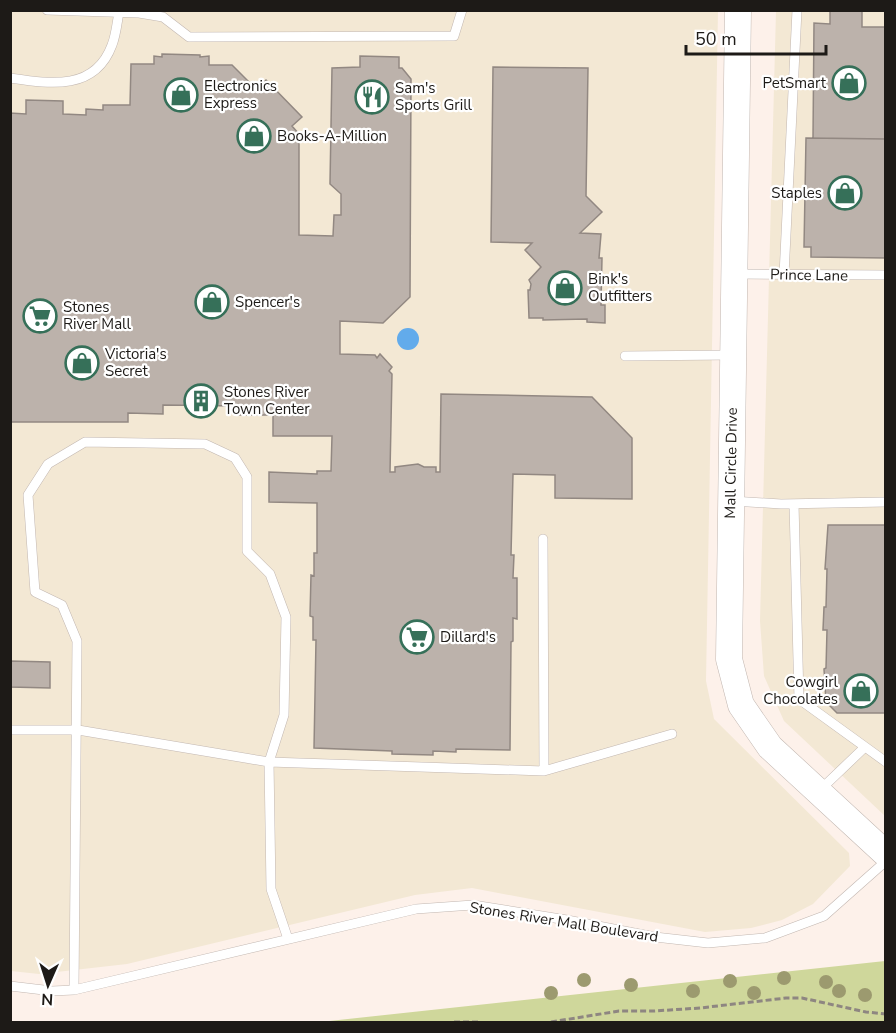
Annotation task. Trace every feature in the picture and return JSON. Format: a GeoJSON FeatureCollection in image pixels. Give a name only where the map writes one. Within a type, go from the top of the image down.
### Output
{"type":"FeatureCollection","features":[{"type":"Feature","properties":{"kind":"street","name":"Mall Circle Drive"},"geometry":{"type":"LineString","coordinates":[[738,10],[729,659],[741,705],[770,747],[885,854]]}},
{"type":"Feature","properties":{"kind":"lane"},"geometry":{"type":"LineString","coordinates":[[46,10],[139,13],[163,17],[189,38],[454,36],[462,10]]}},
{"type":"Feature","properties":{"kind":"lane"},"geometry":{"type":"LineString","coordinates":[[784,275],[797,10]]}},
{"type":"Feature","properties":{"kind":"lane"},"geometry":{"type":"LineString","coordinates":[[10,78],[60,82],[80,80],[102,65],[113,44],[119,12]]}},
{"type":"Feature","properties":{"kind":"lane","name":"Prince Lane"},"geometry":{"type":"LineString","coordinates":[[733,274],[885,275]]}},
{"type":"Feature","properties":{"kind":"lane"},"geometry":{"type":"LineString","coordinates":[[624,356],[732,355]]}},
{"type":"Feature","properties":{"kind":"lane"},"geometry":{"type":"LineString","coordinates":[[74,990],[77,640],[62,605],[35,592],[27,495],[48,464],[85,442],[205,444],[235,458],[247,477],[247,550],[270,574],[286,617],[284,715],[269,762],[272,889],[288,939]]}},
{"type":"Feature","properties":{"kind":"lane"},"geometry":{"type":"LineString","coordinates":[[730,501],[794,504],[885,502]]}},
{"type":"Feature","properties":{"kind":"lane"},"geometry":{"type":"LineString","coordinates":[[794,504],[800,699],[885,762]]}},
{"type":"Feature","properties":{"kind":"lane"},"geometry":{"type":"LineString","coordinates":[[543,539],[544,771]]}},
{"type":"Feature","properties":{"kind":"lane"},"geometry":{"type":"LineString","coordinates":[[10,730],[78,730],[269,762],[544,771],[672,734]]}},
{"type":"Feature","properties":{"kind":"lane"},"geometry":{"type":"LineString","coordinates":[[818,792],[865,747]]}},
{"type":"Feature","properties":{"kind":"lane","name":"Stones River Mall Boulevard"},"geometry":{"type":"LineString","coordinates":[[10,986],[52,991],[74,990],[416,909],[473,905],[655,937],[708,943],[765,938],[824,916],[885,861]]}},
{"type":"Feature","properties":{"kind":"path"},"geometry":{"type":"LineString","coordinates":[[550,1023],[619,1011],[700,1008],[786,998],[812,999],[866,1012],[885,1014]]}},
{"type":"Feature","properties":{"kind":"path"},"geometry":{"type":"LineString","coordinates":[[454,1023],[478,1023]]}},
{"type":"Feature","properties":{"kind":"shaded area"},"geometry":{"type":"Polygon","coordinates":[[[11,11],[718,11],[706,681],[714,719],[849,853],[850,866],[813,904],[782,920],[751,928],[705,932],[472,888],[415,895],[127,964],[39,974],[11,971],[11,11]]]}},
{"type":"Feature","properties":{"kind":"shaded area"},"geometry":{"type":"Polygon","coordinates":[[[776,11],[885,11],[885,816],[784,721],[764,676],[760,621],[776,11]]]}},
{"type":"Feature","properties":{"kind":"green space"},"geometry":{"type":"Polygon","coordinates":[[[885,961],[885,1022],[320,1022],[885,961]]]}},
{"type":"Feature","properties":{"kind":"water"},"geometry":{"type":"Polygon","coordinates":[[[408,328],[418,335],[419,339],[412,349],[408,350],[398,343],[397,339],[404,329],[408,328]]]}},
{"type":"Feature","properties":{"kind":"building","name":"PetSmart"},"geometry":{"type":"Polygon","coordinates":[[[830,10],[862,10],[862,27],[886,27],[886,139],[813,138],[814,23],[830,24],[830,10]]]}},
{"type":"Feature","properties":{"kind":"building","name":"Stones River Town Center"},"geometry":{"type":"Polygon","coordinates":[[[162,54],[209,56],[209,65],[232,65],[256,89],[266,80],[302,117],[292,126],[299,134],[299,235],[333,236],[334,215],[341,215],[341,194],[330,184],[332,68],[360,67],[360,56],[399,57],[399,68],[402,68],[411,79],[410,297],[383,323],[340,321],[340,354],[375,355],[377,358],[380,354],[392,367],[389,371],[392,374],[390,472],[395,472],[395,467],[418,464],[424,467],[436,467],[436,472],[440,472],[441,394],[592,397],[632,438],[632,499],[555,498],[555,475],[513,474],[511,555],[514,555],[513,578],[517,578],[517,619],[513,618],[513,641],[511,642],[510,750],[456,749],[456,752],[433,751],[433,755],[314,748],[316,640],[313,640],[313,617],[310,616],[311,575],[314,576],[314,553],[317,553],[317,503],[269,502],[269,472],[317,474],[317,471],[331,471],[332,436],[273,436],[273,415],[238,415],[239,406],[163,405],[163,414],[128,413],[128,422],[10,422],[10,113],[26,114],[26,100],[63,101],[63,114],[86,115],[86,109],[103,110],[103,105],[130,105],[131,64],[154,64],[154,56],[162,57],[162,54]]]}},
{"type":"Feature","properties":{"kind":"building"},"geometry":{"type":"Polygon","coordinates":[[[493,67],[588,68],[586,196],[602,212],[580,233],[601,234],[599,258],[602,258],[601,305],[605,305],[605,323],[587,322],[587,319],[529,318],[528,290],[531,284],[529,280],[541,267],[525,250],[532,243],[491,242],[493,67]]]}},
{"type":"Feature","properties":{"kind":"building","name":"Staples"},"geometry":{"type":"Polygon","coordinates":[[[806,138],[886,139],[886,258],[811,257],[811,247],[804,247],[806,138]]]}},
{"type":"Feature","properties":{"kind":"building"},"geometry":{"type":"Polygon","coordinates":[[[828,525],[886,525],[886,713],[837,713],[826,702],[824,669],[826,668],[827,630],[823,630],[824,607],[826,607],[827,569],[825,569],[828,525]]]}},
{"type":"Feature","properties":{"kind":"building"},"geometry":{"type":"Polygon","coordinates":[[[10,661],[50,662],[50,688],[10,687],[10,661]]]}},
{"type":"Feature","properties":{"kind":"place","name":"PetSmart"},"geometry":{"type":"Point","coordinates":[849,83]}},
{"type":"Feature","properties":{"kind":"place","name":"Electronics Express"},"geometry":{"type":"Point","coordinates":[181,95]}},
{"type":"Feature","properties":{"kind":"place","name":"Sam's Sports Grill"},"geometry":{"type":"Point","coordinates":[372,97]}},
{"type":"Feature","properties":{"kind":"place","name":"Books-A-Million"},"geometry":{"type":"Point","coordinates":[254,136]}},
{"type":"Feature","properties":{"kind":"place","name":"Staples"},"geometry":{"type":"Point","coordinates":[845,193]}},
{"type":"Feature","properties":{"kind":"place","name":"Bink's Outfitters"},"geometry":{"type":"Point","coordinates":[565,288]}},
{"type":"Feature","properties":{"kind":"place","name":"Spencer's"},"geometry":{"type":"Point","coordinates":[212,302]}},
{"type":"Feature","properties":{"kind":"place","name":"Stones River Mall"},"geometry":{"type":"Point","coordinates":[40,316]}},
{"type":"Feature","properties":{"kind":"place","name":"Victoria's Secret"},"geometry":{"type":"Point","coordinates":[82,363]}},
{"type":"Feature","properties":{"kind":"place","name":"Stones River Town Center"},"geometry":{"type":"Point","coordinates":[201,401]}},
{"type":"Feature","properties":{"kind":"place","name":"Dillard's"},"geometry":{"type":"Point","coordinates":[417,637]}},
{"type":"Feature","properties":{"kind":"place","name":"Cowgirl Chocolates"},"geometry":{"type":"Point","coordinates":[861,691]}}]}
